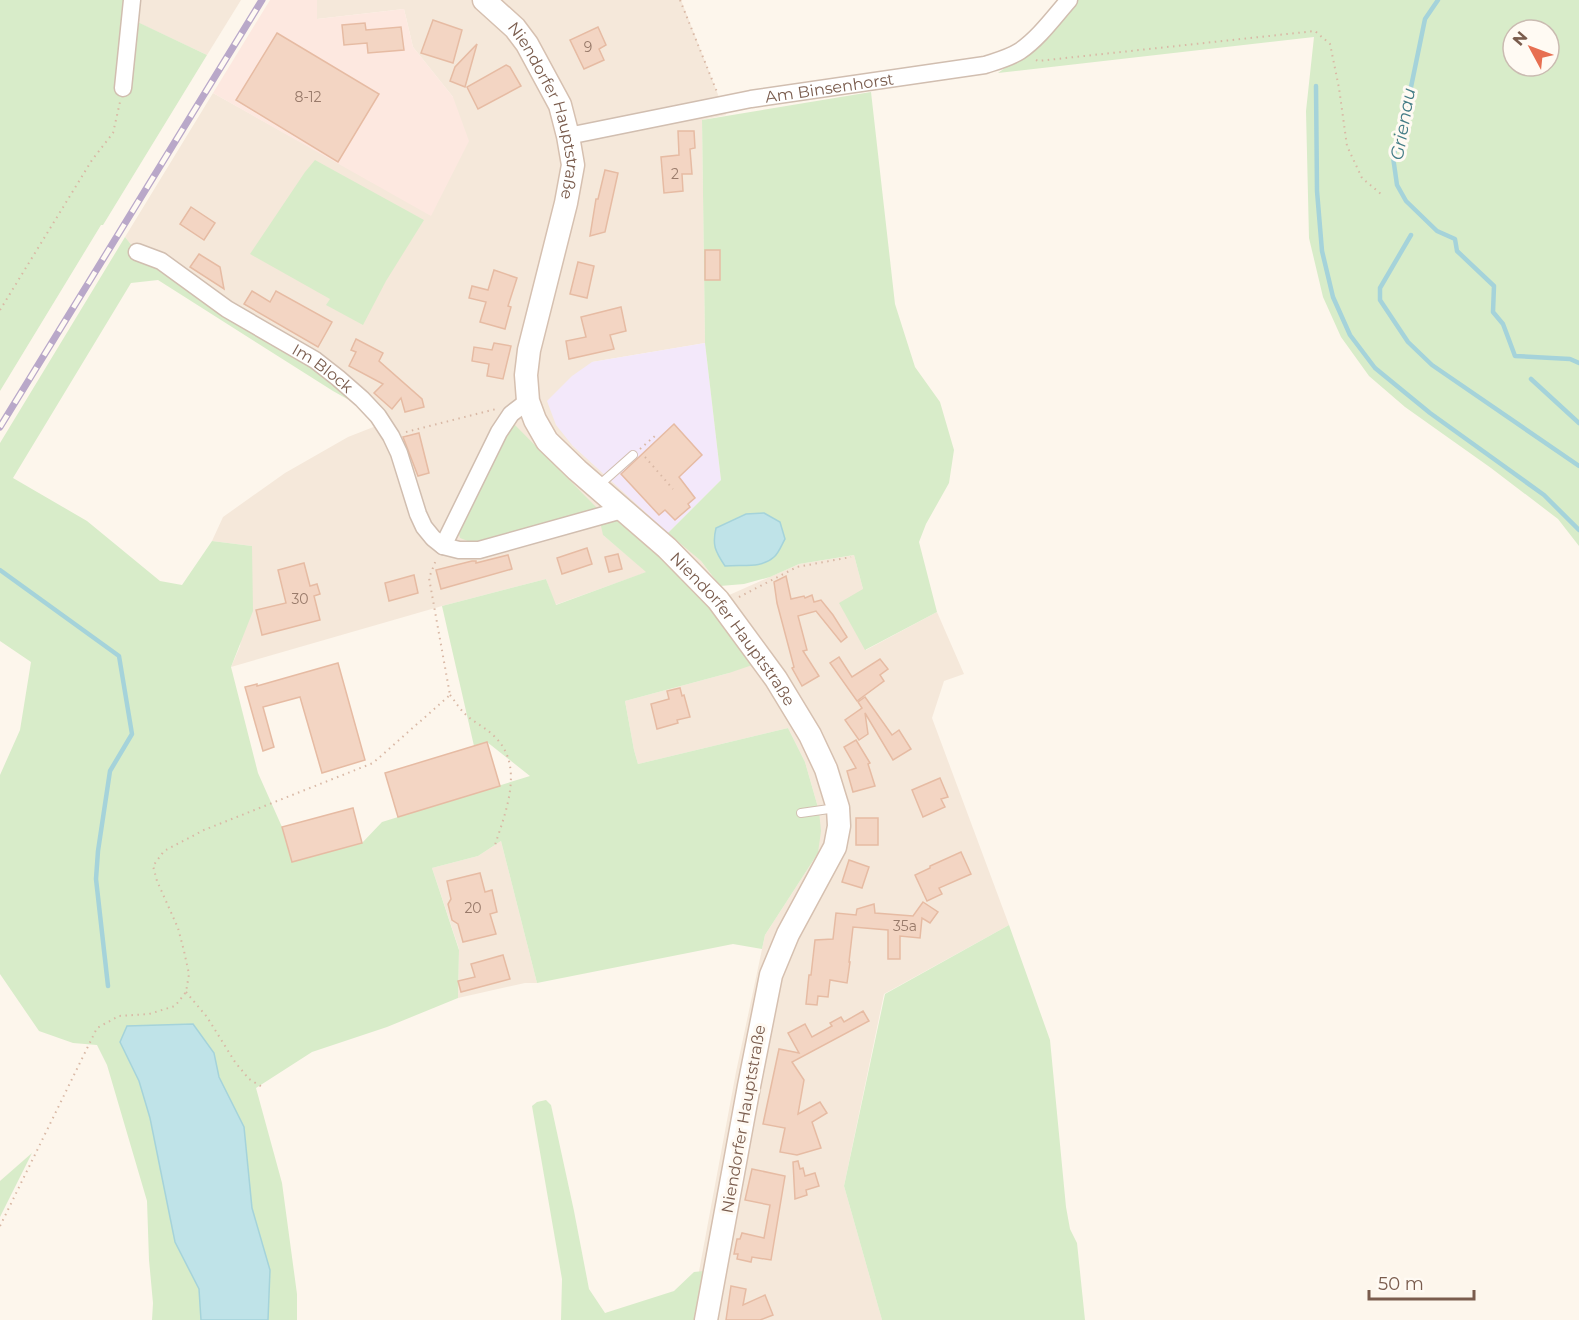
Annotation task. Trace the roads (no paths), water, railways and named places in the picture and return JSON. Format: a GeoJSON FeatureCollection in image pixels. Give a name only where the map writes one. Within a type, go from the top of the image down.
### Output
{"type":"FeatureCollection","features":[{"type":"Feature","properties":{"kind":"main road","name":"Niendorfer Hauptstraße"},"geometry":{"type":"LineString","coordinates":[[484,0],[516,28],[560,105],[573,165],[566,203],[529,350],[526,375],[528,401],[534,420],[547,441],[673,554],[723,605],[776,679],[810,735],[826,769],[838,808],[839,826],[835,847],[788,934],[771,975],[748,1086],[706,1320]]}},
{"type":"Feature","properties":{"kind":"street"},"geometry":{"type":"LineString","coordinates":[[123,88],[132,0]]}},
{"type":"Feature","properties":{"kind":"street","name":"Am Binsenhorst"},"geometry":{"type":"LineString","coordinates":[[568,136],[751,99],[985,65],[1020,51],[1070,0]]}},
{"type":"Feature","properties":{"kind":"street","name":"Im Block"},"geometry":{"type":"LineString","coordinates":[[137,252],[161,261],[227,309],[315,360],[362,399],[378,416],[391,436],[424,527],[443,546]]}},
{"type":"Feature","properties":{"kind":"street"},"geometry":{"type":"LineString","coordinates":[[528,401],[511,414],[499,432],[443,546],[459,550],[478,550],[622,510]]}},
{"type":"Feature","properties":{"kind":"lane"},"geometry":{"type":"LineString","coordinates":[[597,488],[633,455]]}},
{"type":"Feature","properties":{"kind":"lane"},"geometry":{"type":"LineString","coordinates":[[801,813],[838,808]]}},
{"type":"Feature","properties":{"kind":"water"},"geometry":{"type":"Polygon","coordinates":[[[764,513],[780,522],[785,539],[777,553],[769,561],[763,563],[725,566],[715,548],[716,528],[746,514],[764,513]]]}},
{"type":"Feature","properties":{"kind":"water"},"geometry":{"type":"Polygon","coordinates":[[[193,1024],[214,1053],[219,1077],[244,1127],[252,1208],[270,1270],[268,1320],[201,1320],[199,1289],[175,1242],[150,1118],[139,1081],[120,1042],[127,1026],[193,1024]]]}},
{"type":"Feature","properties":{"kind":"waterway","name":"Grienau"},"geometry":{"type":"LineString","coordinates":[[1438,0],[1425,19],[1404,121],[1393,157],[1397,185],[1406,201],[1437,231],[1455,239],[1457,251],[1494,286],[1493,312],[1503,324],[1515,356],[1570,359],[1579,363]]}},
{"type":"Feature","properties":{"kind":"waterway"},"geometry":{"type":"LineString","coordinates":[[1316,86],[1317,191],[1322,251],[1333,297],[1350,335],[1375,368],[1430,413],[1544,495],[1579,530]]}},
{"type":"Feature","properties":{"kind":"waterway"},"geometry":{"type":"LineString","coordinates":[[1411,235],[1380,288],[1380,300],[1408,342],[1432,365],[1579,466]]}},
{"type":"Feature","properties":{"kind":"waterway"},"geometry":{"type":"LineString","coordinates":[[1531,379],[1579,423]]}},
{"type":"Feature","properties":{"kind":"waterway"},"geometry":{"type":"LineString","coordinates":[[0,570],[119,656],[132,734],[110,771],[98,851],[96,879],[108,986]]}},
{"type":"Feature","properties":{"kind":"railway"},"geometry":{"type":"LineString","coordinates":[[0,427],[262,0]]}}]}
